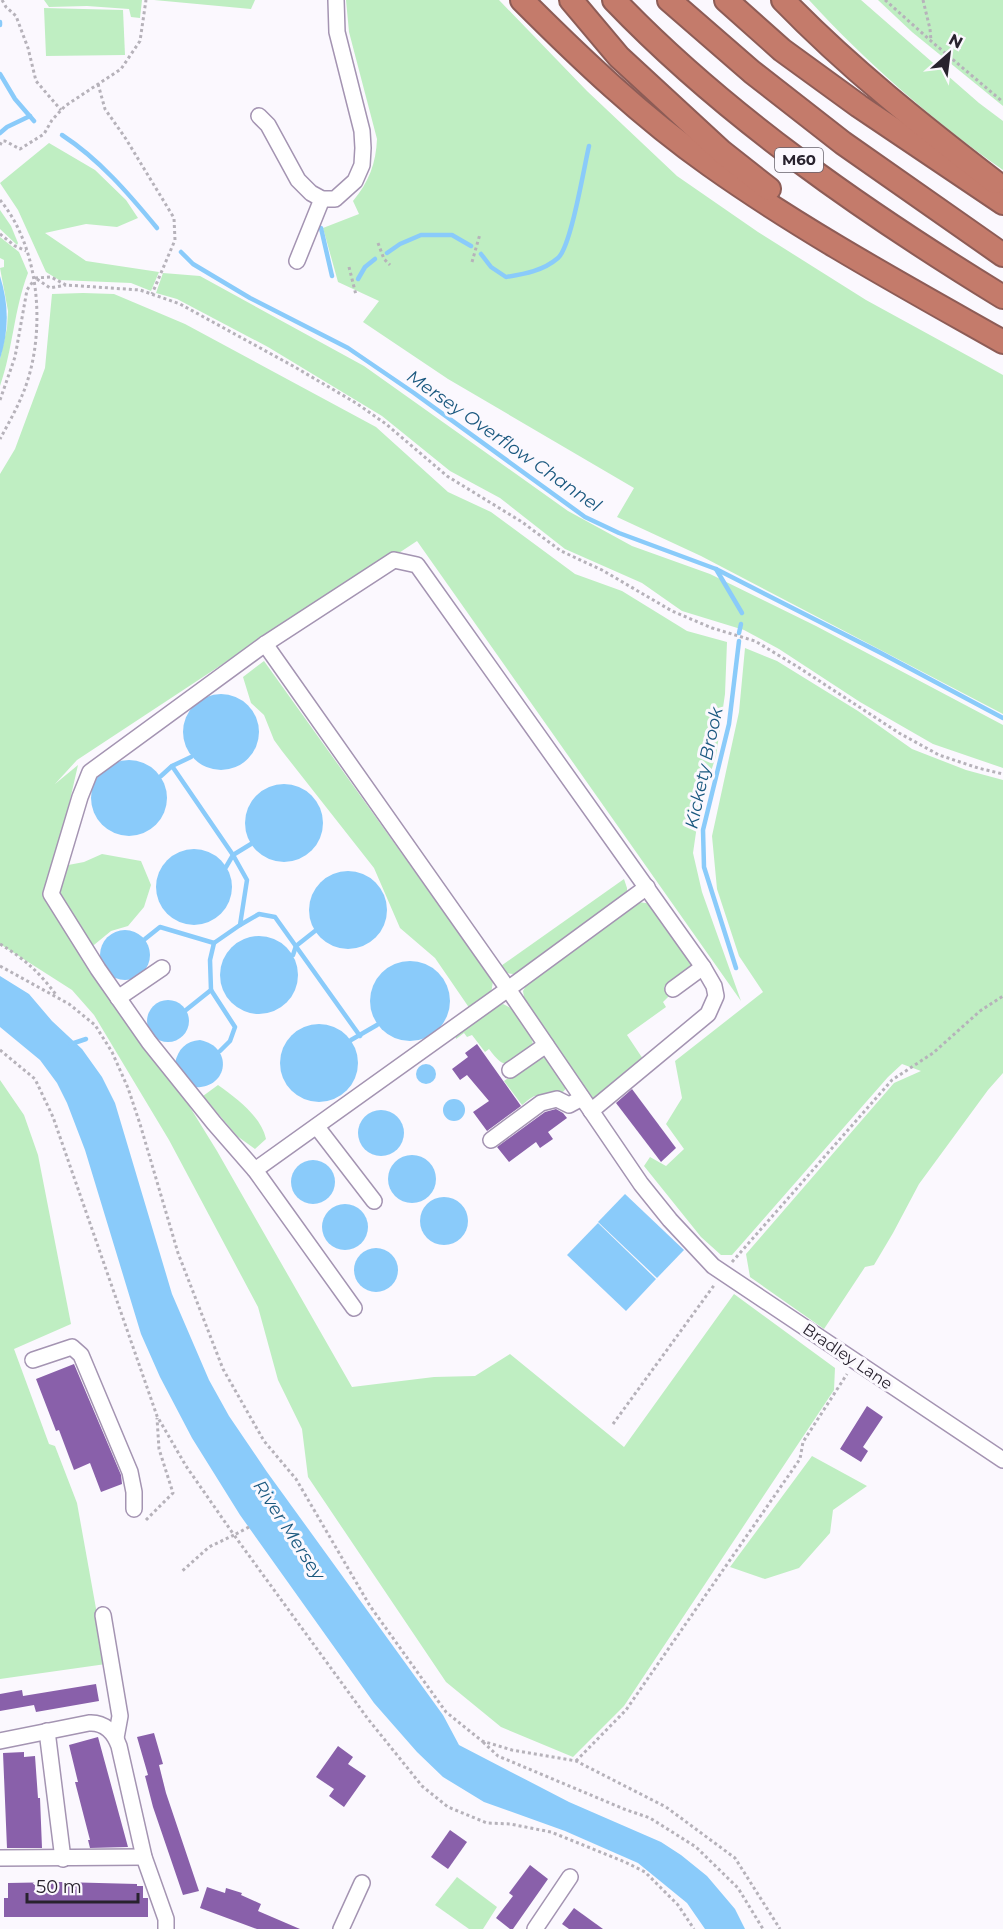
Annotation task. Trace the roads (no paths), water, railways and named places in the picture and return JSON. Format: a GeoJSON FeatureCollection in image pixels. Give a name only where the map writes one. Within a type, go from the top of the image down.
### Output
{"type":"FeatureCollection","features":[{"type":"Feature","properties":{"kind":"highway","name":"M60"},"geometry":{"type":"LineString","coordinates":[[522,0],[615,89],[708,164],[757,198],[1003,342]]}},
{"type":"Feature","properties":{"kind":"highway","name":"M60"},"geometry":{"type":"LineString","coordinates":[[571,0],[619,57],[722,152],[847,252]]}},
{"type":"Feature","properties":{"kind":"highway","name":"M60"},"geometry":{"type":"LineString","coordinates":[[614,0],[638,25],[727,103],[770,137],[888,224],[1003,297]]}},
{"type":"Feature","properties":{"kind":"highway","name":"M60"},"geometry":{"type":"LineString","coordinates":[[669,0],[752,72],[843,143],[1003,255]]}},
{"type":"Feature","properties":{"kind":"highway"},"geometry":{"type":"LineString","coordinates":[[726,0],[782,50],[859,106],[1003,203]]}},
{"type":"Feature","properties":{"kind":"highway"},"geometry":{"type":"LineString","coordinates":[[783,0],[826,44],[917,122],[1003,188]]}},
{"type":"Feature","properties":{"kind":"street"},"geometry":{"type":"LineString","coordinates":[[259,116],[268,125],[298,180],[310,193],[322,199],[335,199],[355,181],[362,165],[362,131],[337,32],[336,0]]}},
{"type":"Feature","properties":{"kind":"street"},"geometry":{"type":"LineString","coordinates":[[297,261],[322,199]]}},
{"type":"Feature","properties":{"kind":"street"},"geometry":{"type":"LineString","coordinates":[[354,1308],[255,1170],[149,1042],[51,894],[80,796],[90,772],[265,644],[394,560],[417,565],[703,967],[714,986],[716,996],[708,1014],[586,1104],[569,1105],[558,1100],[541,1103],[491,1140]]}},
{"type":"Feature","properties":{"kind":"street","name":"Bradley Lane"},"geometry":{"type":"LineString","coordinates":[[265,644],[508,989],[641,1184],[670,1220],[713,1266],[1003,1460]]}},
{"type":"Feature","properties":{"kind":"street"},"geometry":{"type":"LineString","coordinates":[[255,1170],[647,887]]}},
{"type":"Feature","properties":{"kind":"street"},"geometry":{"type":"LineString","coordinates":[[673,989],[703,967]]}},
{"type":"Feature","properties":{"kind":"street"},"geometry":{"type":"LineString","coordinates":[[118,998],[162,968]]}},
{"type":"Feature","properties":{"kind":"street"},"geometry":{"type":"LineString","coordinates":[[510,1070],[546,1045]]}},
{"type":"Feature","properties":{"kind":"street"},"geometry":{"type":"LineString","coordinates":[[317,1127],[374,1201]]}},
{"type":"Feature","properties":{"kind":"street"},"geometry":{"type":"LineString","coordinates":[[33,1360],[72,1347],[81,1355],[130,1472],[134,1492],[134,1509]]}},
{"type":"Feature","properties":{"kind":"street"},"geometry":{"type":"LineString","coordinates":[[103,1615],[120,1716],[116,1738],[144,1857],[166,1919],[166,1929]]}},
{"type":"Feature","properties":{"kind":"street"},"geometry":{"type":"LineString","coordinates":[[0,1741],[96,1723],[110,1730],[116,1738]]}},
{"type":"Feature","properties":{"kind":"street"},"geometry":{"type":"LineString","coordinates":[[47,1731],[63,1858]]}},
{"type":"Feature","properties":{"kind":"street"},"geometry":{"type":"LineString","coordinates":[[0,1858],[144,1857]]}},
{"type":"Feature","properties":{"kind":"street"},"geometry":{"type":"LineString","coordinates":[[535,1929],[570,1877]]}},
{"type":"Feature","properties":{"kind":"street"},"geometry":{"type":"LineString","coordinates":[[341,1929],[362,1883]]}},
{"type":"Feature","properties":{"kind":"water"},"geometry":{"type":"Polygon","coordinates":[[[0,276],[7,318],[0,359],[0,276]]]}},
{"type":"Feature","properties":{"kind":"water"},"geometry":{"type":"Polygon","coordinates":[[[221,694],[235,697],[248,705],[256,718],[259,732],[256,746],[248,759],[235,767],[221,770],[207,767],[194,759],[186,746],[183,732],[186,718],[194,705],[207,697],[221,694]]]}},
{"type":"Feature","properties":{"kind":"water"},"geometry":{"type":"Polygon","coordinates":[[[137,760],[150,766],[161,777],[167,790],[165,813],[150,830],[137,836],[121,836],[108,830],[93,813],[91,790],[97,777],[114,762],[137,760]]]}},
{"type":"Feature","properties":{"kind":"water"},"geometry":{"type":"Polygon","coordinates":[[[284,784],[299,787],[311,796],[320,808],[323,823],[320,838],[311,850],[299,859],[284,862],[269,859],[257,850],[248,838],[245,823],[248,808],[257,796],[269,787],[284,784]]]}},
{"type":"Feature","properties":{"kind":"water"},"geometry":{"type":"Polygon","coordinates":[[[194,849],[209,852],[221,860],[229,872],[232,887],[229,902],[221,914],[209,922],[194,925],[179,922],[167,914],[159,902],[156,887],[159,872],[167,860],[179,852],[194,849]]]}},
{"type":"Feature","properties":{"kind":"water"},"geometry":{"type":"Polygon","coordinates":[[[348,871],[363,874],[380,888],[387,910],[384,925],[370,942],[348,949],[333,946],[316,932],[309,910],[312,895],[326,878],[348,871]]]}},
{"type":"Feature","properties":{"kind":"water"},"geometry":{"type":"Polygon","coordinates":[[[120,930],[130,930],[143,937],[150,950],[150,960],[143,973],[130,980],[120,980],[111,976],[104,969],[100,960],[100,950],[104,941],[111,934],[120,930]]]}},
{"type":"Feature","properties":{"kind":"water"},"geometry":{"type":"Polygon","coordinates":[[[259,936],[274,939],[287,947],[295,960],[298,975],[295,990],[287,1003],[274,1011],[259,1014],[244,1011],[231,1003],[223,990],[220,975],[223,960],[231,947],[244,939],[259,936]]]}},
{"type":"Feature","properties":{"kind":"water"},"geometry":{"type":"Polygon","coordinates":[[[410,961],[425,964],[438,973],[447,986],[450,1001],[447,1016],[438,1029],[425,1038],[410,1041],[395,1038],[382,1029],[373,1016],[370,1001],[373,986],[382,973],[395,964],[410,961]]]}},
{"type":"Feature","properties":{"kind":"water","name":"River Mersey"},"geometry":{"type":"Polygon","coordinates":[[[0,976],[29,994],[52,1021],[82,1049],[102,1077],[115,1103],[172,1294],[209,1380],[229,1416],[267,1472],[443,1715],[459,1745],[569,1802],[661,1842],[707,1876],[735,1909],[745,1929],[705,1929],[687,1903],[638,1863],[565,1831],[484,1802],[443,1777],[417,1752],[374,1703],[240,1515],[192,1438],[160,1377],[141,1334],[85,1150],[67,1103],[57,1083],[40,1060],[0,1027],[0,976]]]}},
{"type":"Feature","properties":{"kind":"water"},"geometry":{"type":"Polygon","coordinates":[[[168,1000],[183,1006],[189,1021],[183,1036],[168,1042],[153,1036],[147,1021],[153,1006],[168,1000]]]}},
{"type":"Feature","properties":{"kind":"water"},"geometry":{"type":"Polygon","coordinates":[[[319,1024],[334,1027],[346,1036],[355,1048],[358,1063],[355,1078],[346,1090],[334,1099],[319,1102],[304,1099],[292,1090],[283,1078],[280,1063],[283,1048],[292,1036],[304,1027],[319,1024]]]}},
{"type":"Feature","properties":{"kind":"water"},"geometry":{"type":"Polygon","coordinates":[[[200,1040],[211,1044],[219,1051],[223,1068],[220,1076],[213,1082],[204,1086],[192,1087],[175,1063],[183,1047],[200,1040]]]}},
{"type":"Feature","properties":{"kind":"water"},"geometry":{"type":"Polygon","coordinates":[[[422,1064],[430,1064],[436,1070],[436,1078],[430,1084],[422,1084],[416,1078],[416,1070],[422,1064]]]}},
{"type":"Feature","properties":{"kind":"water"},"geometry":{"type":"Polygon","coordinates":[[[454,1099],[464,1106],[465,1110],[458,1120],[454,1121],[444,1114],[443,1110],[450,1100],[454,1099]]]}},
{"type":"Feature","properties":{"kind":"water"},"geometry":{"type":"Polygon","coordinates":[[[381,1110],[397,1117],[404,1133],[397,1149],[381,1156],[365,1149],[358,1133],[365,1117],[381,1110]]]}},
{"type":"Feature","properties":{"kind":"water"},"geometry":{"type":"Polygon","coordinates":[[[412,1155],[429,1162],[436,1179],[429,1196],[412,1203],[395,1196],[388,1179],[395,1162],[412,1155]]]}},
{"type":"Feature","properties":{"kind":"water"},"geometry":{"type":"Polygon","coordinates":[[[313,1160],[322,1161],[329,1166],[334,1173],[334,1191],[329,1198],[322,1203],[313,1204],[304,1203],[297,1198],[292,1191],[291,1182],[292,1173],[297,1166],[304,1161],[313,1160]]]}},
{"type":"Feature","properties":{"kind":"water"},"geometry":{"type":"Polygon","coordinates":[[[625,1194],[684,1250],[657,1278],[598,1222],[625,1194]]]}},
{"type":"Feature","properties":{"kind":"water"},"geometry":{"type":"Polygon","coordinates":[[[444,1197],[461,1204],[468,1221],[461,1238],[444,1245],[427,1238],[420,1221],[427,1204],[444,1197]]]}},
{"type":"Feature","properties":{"kind":"water"},"geometry":{"type":"Polygon","coordinates":[[[345,1204],[361,1211],[368,1227],[361,1243],[345,1250],[329,1243],[322,1227],[329,1211],[345,1204]]]}},
{"type":"Feature","properties":{"kind":"water"},"geometry":{"type":"Polygon","coordinates":[[[598,1223],[656,1279],[626,1311],[567,1255],[598,1223]]]}},
{"type":"Feature","properties":{"kind":"water"},"geometry":{"type":"Polygon","coordinates":[[[376,1248],[385,1249],[392,1254],[397,1261],[397,1279],[392,1286],[385,1291],[376,1292],[367,1291],[360,1286],[355,1279],[354,1270],[355,1261],[360,1254],[367,1249],[376,1248]]]}},
{"type":"Feature","properties":{"kind":"waterway"},"geometry":{"type":"LineString","coordinates":[[0,74],[15,99],[34,121]]}},
{"type":"Feature","properties":{"kind":"waterway"},"geometry":{"type":"LineString","coordinates":[[0,133],[30,116]]}},
{"type":"Feature","properties":{"kind":"waterway"},"geometry":{"type":"LineString","coordinates":[[62,135],[101,166],[157,228]]}},
{"type":"Feature","properties":{"kind":"waterway"},"geometry":{"type":"LineString","coordinates":[[481,254],[491,267],[506,277],[540,269],[558,258],[568,239],[589,146]]}},
{"type":"Feature","properties":{"kind":"waterway"},"geometry":{"type":"LineString","coordinates":[[321,228],[332,276]]}},
{"type":"Feature","properties":{"kind":"waterway"},"geometry":{"type":"LineString","coordinates":[[387,253],[400,244],[421,235],[452,235],[471,246]]}},
{"type":"Feature","properties":{"kind":"waterway","name":"Mersey Overflow Channel"},"geometry":{"type":"LineString","coordinates":[[181,252],[193,264],[250,298],[348,348],[585,517],[619,533],[716,569],[1003,718]]}},
{"type":"Feature","properties":{"kind":"waterway"},"geometry":{"type":"LineString","coordinates":[[358,279],[365,267],[375,259]]}},
{"type":"Feature","properties":{"kind":"waterway","name":"Kickety Brook"},"geometry":{"type":"LineString","coordinates":[[716,569],[742,613]]}},
{"type":"Feature","properties":{"kind":"waterway","name":"Kickety Brook"},"geometry":{"type":"LineString","coordinates":[[739,633],[741,624]]}},
{"type":"Feature","properties":{"kind":"waterway","name":"Kickety Brook"},"geometry":{"type":"LineString","coordinates":[[736,968],[704,867],[703,830],[729,724],[739,641]]}},
{"type":"Feature","properties":{"kind":"waterway"},"geometry":{"type":"LineString","coordinates":[[161,776],[172,766],[191,757]]}},
{"type":"Feature","properties":{"kind":"waterway"},"geometry":{"type":"LineString","coordinates":[[145,939],[160,927],[214,943],[240,925],[247,880],[233,855],[172,766]]}},
{"type":"Feature","properties":{"kind":"waterway"},"geometry":{"type":"LineString","coordinates":[[226,867],[233,855],[251,844]]}},
{"type":"Feature","properties":{"kind":"waterway"},"geometry":{"type":"LineString","coordinates":[[240,925],[259,914],[275,917],[360,1036]]}},
{"type":"Feature","properties":{"kind":"waterway"},"geometry":{"type":"LineString","coordinates":[[293,955],[296,946],[315,931]]}},
{"type":"Feature","properties":{"kind":"waterway"},"geometry":{"type":"LineString","coordinates":[[186,1010],[211,990],[210,960],[214,943]]}},
{"type":"Feature","properties":{"kind":"waterway"},"geometry":{"type":"LineString","coordinates":[[211,990],[235,1027],[230,1041],[220,1051]]}},
{"type":"Feature","properties":{"kind":"waterway"},"geometry":{"type":"LineString","coordinates":[[351,1040],[377,1025]]}},
{"type":"Feature","properties":{"kind":"waterway"},"geometry":{"type":"LineString","coordinates":[[71,1044],[86,1039]]}}]}
